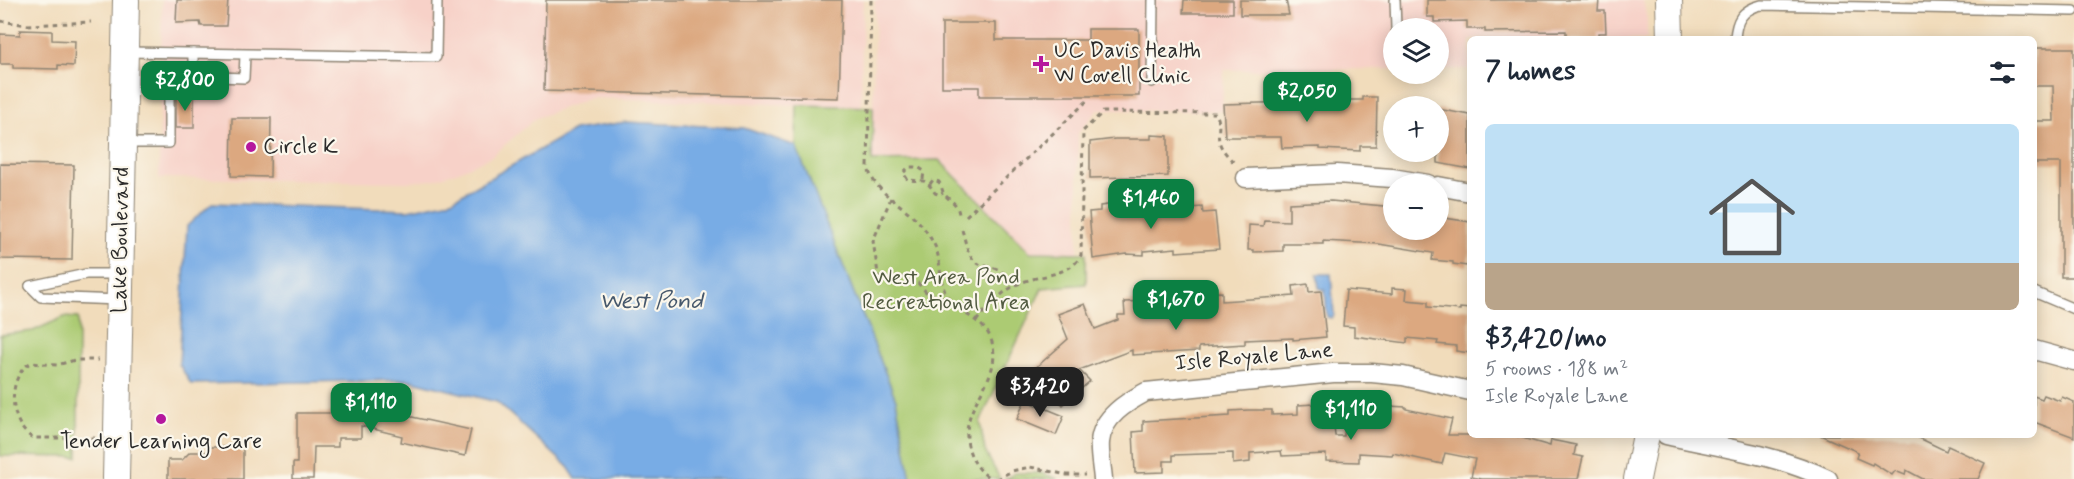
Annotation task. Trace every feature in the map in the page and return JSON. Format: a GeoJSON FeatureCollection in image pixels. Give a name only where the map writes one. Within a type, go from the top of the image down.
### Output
{"type":"FeatureCollection","features":[{"type":"Feature","properties":{"kind":"street"},"geometry":{"type":"LineString","coordinates":[[1653,0],[1670,35]]}},
{"type":"Feature","properties":{"kind":"street"},"geometry":{"type":"LineString","coordinates":[[1669,0],[1670,35]]}},
{"type":"Feature","properties":{"kind":"street"},"geometry":{"type":"LineString","coordinates":[[1670,35],[1686,0]]}},
{"type":"Feature","properties":{"kind":"street","name":"Lake Boulevard"},"geometry":{"type":"LineString","coordinates":[[116,479],[126,1]]}},
{"type":"Feature","properties":{"kind":"street"},"geometry":{"type":"LineString","coordinates":[[1246,178],[1337,174],[1383,177]]}},
{"type":"Feature","properties":{"kind":"street"},"geometry":{"type":"LineString","coordinates":[[1449,188],[1467,191]]}},
{"type":"Feature","properties":{"kind":"street"},"geometry":{"type":"LineString","coordinates":[[2037,351],[2074,362]]}},
{"type":"Feature","properties":{"kind":"street","name":"Isle Royale Lane"},"geometry":{"type":"LineString","coordinates":[[1103,477],[1100,440],[1106,424],[1116,411],[1130,400],[1146,392],[1333,373],[1403,376],[1467,389]]}},
{"type":"Feature","properties":{"kind":"street"},"geometry":{"type":"LineString","coordinates":[[1637,479],[1646,438]]}},
{"type":"Feature","properties":{"kind":"street"},"geometry":{"type":"LineString","coordinates":[[1679,438],[1781,461],[1828,479]]}},
{"type":"Feature","properties":{"kind":"lane"},"geometry":{"type":"LineString","coordinates":[[125,52],[436,57],[437,0]]}},
{"type":"Feature","properties":{"kind":"lane"},"geometry":{"type":"LineString","coordinates":[[1152,82],[1153,0]]}},
{"type":"Feature","properties":{"kind":"lane"},"geometry":{"type":"LineString","coordinates":[[1395,0],[1396,18]]}},
{"type":"Feature","properties":{"kind":"lane"},"geometry":{"type":"LineString","coordinates":[[1735,36],[1740,16],[1748,8],[1761,5],[2074,11]]}},
{"type":"Feature","properties":{"kind":"lane"},"geometry":{"type":"LineString","coordinates":[[193,53],[193,76]]}},
{"type":"Feature","properties":{"kind":"lane"},"geometry":{"type":"LineString","coordinates":[[123,143],[169,143],[170,85],[193,76],[244,78],[244,55]]}},
{"type":"Feature","properties":{"kind":"lane"},"geometry":{"type":"LineString","coordinates":[[120,274],[86,274],[30,286],[41,297],[120,300]]}},
{"type":"Feature","properties":{"kind":"lane"},"geometry":{"type":"LineString","coordinates":[[2037,293],[2074,309]]}},
{"type":"Feature","properties":{"kind":"path"},"geometry":{"type":"LineString","coordinates":[[871,0],[868,168],[871,179],[880,190],[922,225],[935,246],[944,287],[950,299],[956,307],[976,321],[991,338],[994,357],[991,377],[971,412],[966,432],[967,447],[973,461],[983,474],[991,479]]}},
{"type":"Feature","properties":{"kind":"path"},"geometry":{"type":"LineString","coordinates":[[0,21],[28,25],[91,22]]}},
{"type":"Feature","properties":{"kind":"path"},"geometry":{"type":"LineString","coordinates":[[966,216],[1087,101]]}},
{"type":"Feature","properties":{"kind":"path"},"geometry":{"type":"LineString","coordinates":[[976,321],[1011,288],[1029,279],[1068,268],[1078,262],[1081,255],[1083,131],[1103,112],[1215,112],[1219,120],[1219,139],[1222,148],[1246,178]]}},
{"type":"Feature","properties":{"kind":"path"},"geometry":{"type":"LineString","coordinates":[[923,179],[924,171],[918,167],[909,167],[903,173],[908,180],[923,179],[930,184],[935,194],[943,193]]}},
{"type":"Feature","properties":{"kind":"path"},"geometry":{"type":"LineString","coordinates":[[930,184],[933,180],[939,182],[943,193],[954,203],[959,214]]}},
{"type":"Feature","properties":{"kind":"path"},"geometry":{"type":"LineString","coordinates":[[891,198],[873,241],[879,279],[904,277],[918,283],[927,293],[950,299]]}},
{"type":"Feature","properties":{"kind":"path"},"geometry":{"type":"LineString","coordinates":[[962,230],[970,256],[974,261],[1002,271],[1011,288]]}},
{"type":"Feature","properties":{"kind":"path"},"geometry":{"type":"LineString","coordinates":[[117,438],[33,438],[21,428],[14,409],[14,393],[21,373],[30,363],[57,365],[75,360],[118,360]]}},
{"type":"Feature","properties":{"kind":"path"},"geometry":{"type":"LineString","coordinates":[[998,479],[1012,471],[1030,467],[1067,475],[1103,477]]}},
{"type":"Feature","properties":{"kind":"shaded area"},"geometry":{"type":"Polygon","coordinates":[[[162,0],[863,0],[861,107],[591,98],[536,118],[492,156],[433,180],[406,182],[159,178],[162,0]]]}},
{"type":"Feature","properties":{"kind":"shaded area"},"geometry":{"type":"Polygon","coordinates":[[[875,0],[1643,0],[1647,19],[1647,36],[1467,36],[1467,69],[1449,69],[1449,18],[1383,18],[1383,69],[1224,70],[1222,111],[1098,110],[1078,133],[1078,253],[1030,252],[939,160],[872,161],[875,0]]]}},
{"type":"Feature","properties":{"kind":"green space","name":"West Area Pond Recreational Area"},"geometry":{"type":"Polygon","coordinates":[[[797,105],[873,107],[872,161],[939,160],[1030,252],[1086,253],[1086,284],[1042,288],[980,422],[985,451],[1000,479],[911,479],[896,400],[796,146],[797,105]]]}},
{"type":"Feature","properties":{"kind":"green space"},"geometry":{"type":"Polygon","coordinates":[[[64,317],[78,318],[78,457],[0,456],[0,335],[33,331],[64,317]]]}},
{"type":"Feature","properties":{"kind":"green space"},"geometry":{"type":"Polygon","coordinates":[[[1015,473],[1042,473],[1058,479],[1005,479],[1015,473]]]}},
{"type":"Feature","properties":{"kind":"water","name":"West Pond"},"geometry":{"type":"Polygon","coordinates":[[[626,122],[744,128],[796,146],[896,400],[911,479],[576,479],[568,467],[497,402],[409,380],[191,384],[179,364],[187,226],[212,203],[408,210],[450,201],[574,130],[626,122]]]}},
{"type":"Feature","properties":{"kind":"water"},"geometry":{"type":"Polygon","coordinates":[[[1317,274],[1331,274],[1334,315],[1331,318],[1327,317],[1325,290],[1319,288],[1317,274]]]}},
{"type":"Feature","properties":{"kind":"building"},"geometry":{"type":"Polygon","coordinates":[[[177,0],[228,0],[226,26],[201,26],[200,22],[176,23],[177,0]]]}},
{"type":"Feature","properties":{"kind":"building"},"geometry":{"type":"Polygon","coordinates":[[[546,0],[842,0],[839,98],[544,91],[546,0]]]}},
{"type":"Feature","properties":{"kind":"building"},"geometry":{"type":"Polygon","coordinates":[[[1184,0],[1233,0],[1233,13],[1183,13],[1184,0]]]}},
{"type":"Feature","properties":{"kind":"building"},"geometry":{"type":"Polygon","coordinates":[[[1240,0],[1286,0],[1289,15],[1240,15],[1240,0]]]}},
{"type":"Feature","properties":{"kind":"building"},"geometry":{"type":"Polygon","coordinates":[[[1427,0],[1599,0],[1598,11],[1605,11],[1606,33],[1598,33],[1598,36],[1566,36],[1566,31],[1485,32],[1485,29],[1467,29],[1467,21],[1449,22],[1449,18],[1427,17],[1427,0]]]}},
{"type":"Feature","properties":{"kind":"building","name":"UC Davis Health W Covell Clinic"},"geometry":{"type":"Polygon","coordinates":[[[942,23],[996,23],[996,40],[1088,40],[1088,29],[1139,29],[1139,96],[979,96],[979,87],[942,87],[942,23]]]}},
{"type":"Feature","properties":{"kind":"building"},"geometry":{"type":"Polygon","coordinates":[[[20,30],[52,31],[52,40],[75,41],[74,66],[58,65],[58,69],[13,68],[13,64],[0,64],[0,34],[20,35],[20,30]]]}},
{"type":"Feature","properties":{"kind":"building"},"geometry":{"type":"Polygon","coordinates":[[[2037,48],[2074,48],[2074,277],[2061,277],[2061,163],[2037,163],[2037,121],[2054,121],[2053,86],[2037,86],[2037,48]]]}},
{"type":"Feature","properties":{"kind":"building"},"geometry":{"type":"Polygon","coordinates":[[[176,95],[194,95],[194,128],[176,128],[176,95]]]}},
{"type":"Feature","properties":{"kind":"building"},"geometry":{"type":"Polygon","coordinates":[[[1363,97],[1377,97],[1376,146],[1360,146],[1360,151],[1320,149],[1320,147],[1282,148],[1281,137],[1225,137],[1223,104],[1296,102],[1296,104],[1343,104],[1343,100],[1363,100],[1363,97]]]}},
{"type":"Feature","properties":{"kind":"building"},"geometry":{"type":"Polygon","coordinates":[[[1449,111],[1467,114],[1467,168],[1438,163],[1449,162],[1449,111]]]}},
{"type":"Feature","properties":{"kind":"building","name":"Circle K"},"geometry":{"type":"Polygon","coordinates":[[[232,118],[271,118],[270,177],[231,176],[232,118]]]}},
{"type":"Feature","properties":{"kind":"building"},"geometry":{"type":"Polygon","coordinates":[[[1151,135],[1168,136],[1168,176],[1090,178],[1090,142],[1151,139],[1151,135]]]}},
{"type":"Feature","properties":{"kind":"building"},"geometry":{"type":"Polygon","coordinates":[[[0,164],[74,165],[72,260],[0,259],[0,164]]]}},
{"type":"Feature","properties":{"kind":"building"},"geometry":{"type":"Polygon","coordinates":[[[1331,201],[1383,206],[1383,240],[1449,240],[1449,219],[1467,222],[1467,266],[1432,260],[1433,253],[1379,244],[1323,241],[1323,244],[1283,244],[1283,251],[1253,252],[1253,250],[1248,250],[1249,225],[1263,226],[1264,220],[1289,221],[1289,203],[1331,201]]]}},
{"type":"Feature","properties":{"kind":"building"},"geometry":{"type":"Polygon","coordinates":[[[1130,204],[1130,208],[1165,206],[1166,210],[1202,207],[1203,213],[1215,212],[1219,249],[1176,252],[1176,248],[1144,251],[1144,255],[1127,254],[1093,259],[1089,212],[1100,211],[1100,206],[1130,204]]]}},
{"type":"Feature","properties":{"kind":"building"},"geometry":{"type":"Polygon","coordinates":[[[1308,284],[1309,292],[1321,291],[1326,337],[1245,340],[1245,344],[1199,347],[1199,351],[1132,355],[1132,350],[1079,370],[1090,381],[1063,405],[1032,371],[1068,339],[1058,314],[1085,304],[1095,329],[1118,320],[1118,315],[1125,315],[1124,302],[1202,299],[1201,293],[1222,292],[1222,301],[1294,296],[1293,286],[1308,284]]]}},
{"type":"Feature","properties":{"kind":"building"},"geometry":{"type":"Polygon","coordinates":[[[1392,288],[1407,289],[1406,300],[1428,302],[1428,307],[1467,309],[1467,353],[1456,351],[1456,346],[1437,344],[1438,341],[1407,338],[1407,343],[1354,336],[1354,327],[1343,326],[1346,290],[1392,294],[1392,288]]]}},
{"type":"Feature","properties":{"kind":"building"},"geometry":{"type":"Polygon","coordinates":[[[2044,395],[2060,401],[2062,397],[2074,402],[2074,437],[2037,423],[2037,397],[2042,399],[2044,395]]]}},
{"type":"Feature","properties":{"kind":"building"},"geometry":{"type":"Polygon","coordinates":[[[1025,400],[1064,416],[1056,435],[1017,419],[1025,400]]]}},
{"type":"Feature","properties":{"kind":"building"},"geometry":{"type":"Polygon","coordinates":[[[1332,403],[1335,436],[1344,436],[1347,404],[1361,404],[1361,413],[1388,415],[1388,406],[1406,407],[1406,409],[1452,419],[1448,435],[1467,435],[1467,438],[1522,438],[1550,446],[1551,440],[1576,445],[1574,455],[1583,457],[1578,479],[1481,479],[1471,477],[1475,459],[1445,453],[1442,464],[1393,453],[1392,455],[1359,453],[1359,462],[1326,461],[1326,454],[1282,456],[1281,451],[1250,453],[1250,462],[1233,464],[1233,453],[1173,455],[1173,461],[1164,461],[1164,472],[1135,473],[1133,432],[1143,431],[1143,421],[1230,416],[1230,411],[1248,410],[1272,410],[1272,415],[1298,414],[1298,405],[1332,403]]]}},
{"type":"Feature","properties":{"kind":"building"},"geometry":{"type":"Polygon","coordinates":[[[376,409],[471,430],[465,456],[401,442],[402,436],[361,426],[361,438],[338,438],[338,447],[314,447],[313,479],[293,479],[293,463],[297,463],[297,413],[375,413],[376,409]]]}},
{"type":"Feature","properties":{"kind":"building"},"geometry":{"type":"Polygon","coordinates":[[[1827,438],[1919,438],[1946,451],[1948,446],[1985,463],[1978,479],[1923,479],[1906,470],[1905,475],[1895,471],[1892,475],[1873,463],[1872,465],[1856,458],[1858,452],[1827,438]]]}},
{"type":"Feature","properties":{"kind":"building"},"geometry":{"type":"Polygon","coordinates":[[[209,447],[243,447],[243,479],[168,479],[168,460],[182,460],[190,452],[209,452],[209,447]]]}},
{"type":"Feature","properties":{"kind":"place","name":"UC Davis Health W Covell Clinic"},"geometry":{"type":"Point","coordinates":[1041,64]}},
{"type":"Feature","properties":{"kind":"place","name":"Circle K"},"geometry":{"type":"Point","coordinates":[251,147]}},
{"type":"Feature","properties":{"kind":"place","name":"Tender Learning Care"},"geometry":{"type":"Point","coordinates":[161,419]}}]}
